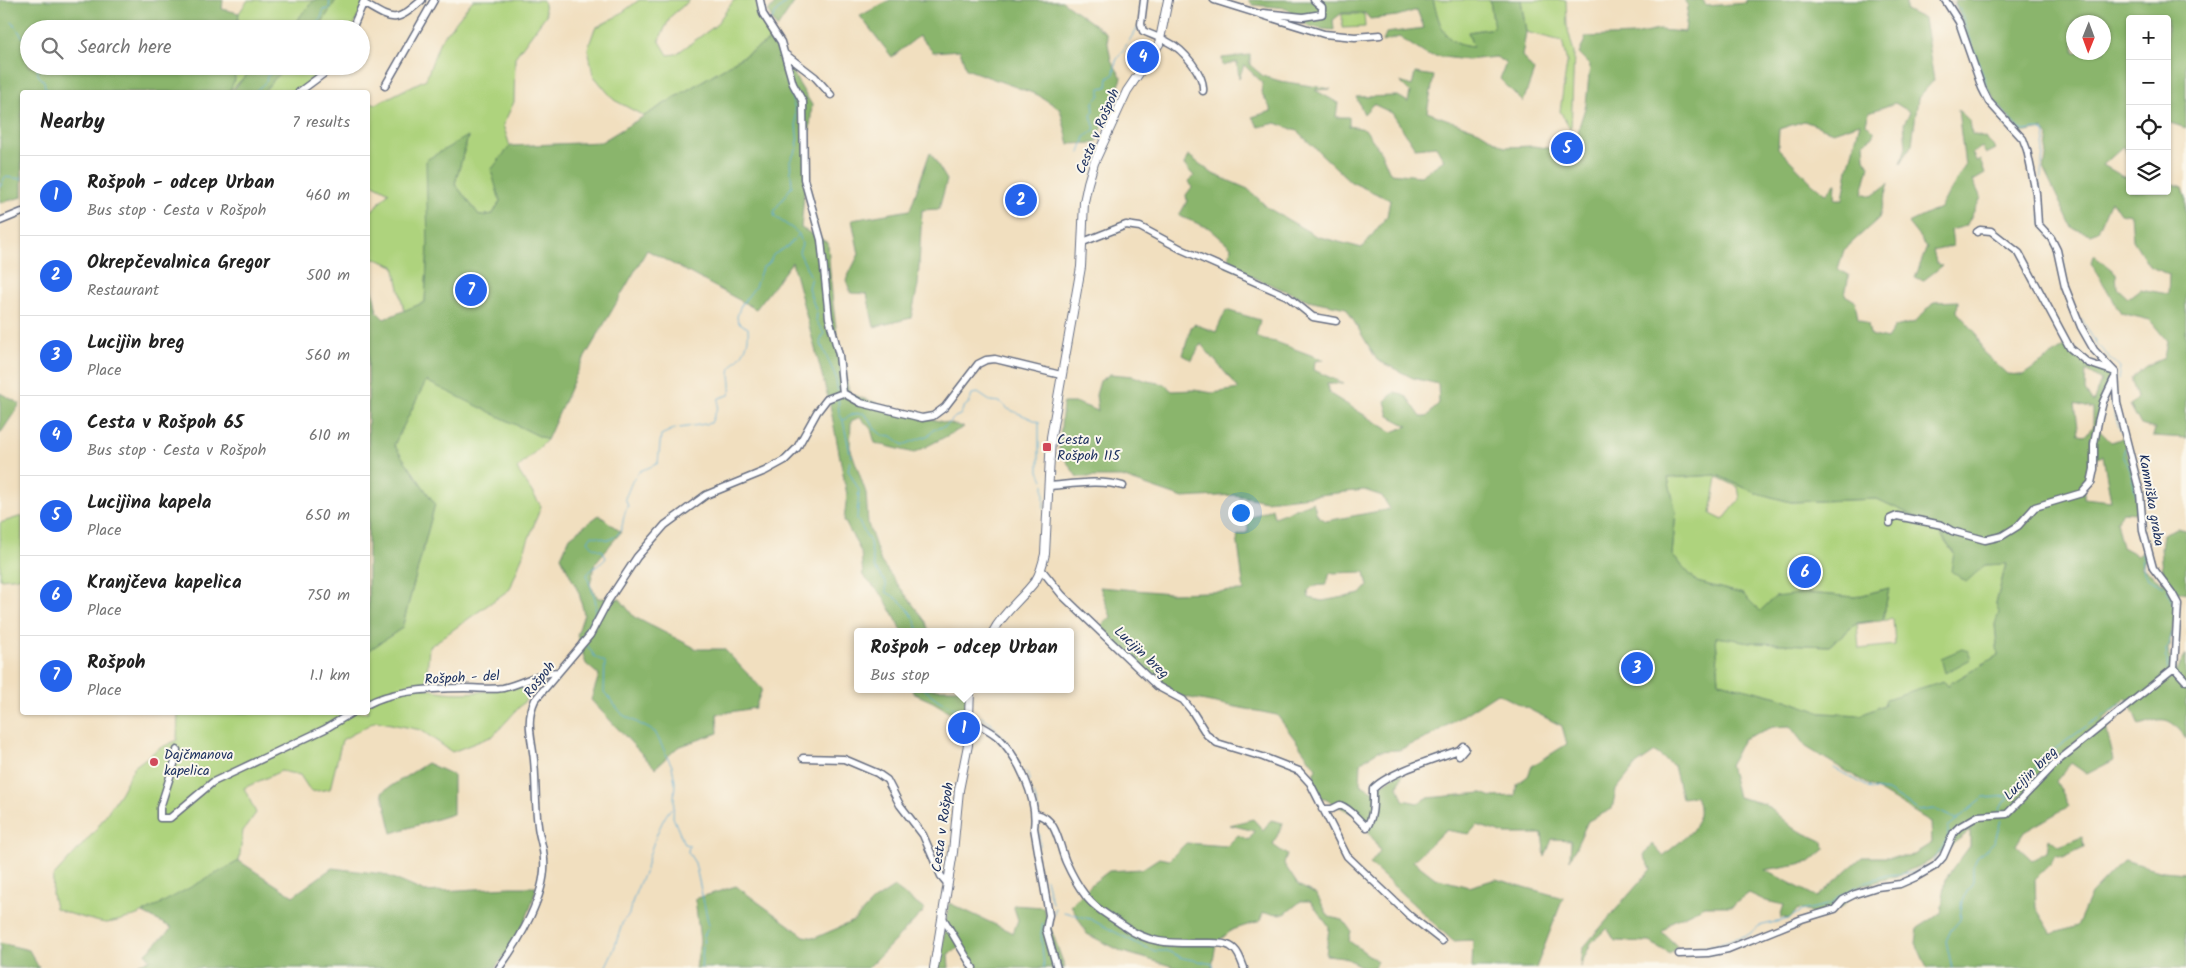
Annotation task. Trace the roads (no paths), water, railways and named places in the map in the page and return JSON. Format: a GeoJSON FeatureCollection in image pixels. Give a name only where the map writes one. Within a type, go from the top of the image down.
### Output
{"type":"FeatureCollection","features":[{"type":"Feature","properties":{"kind":"street"},"geometry":{"type":"LineString","coordinates":[[356,20],[364,2],[386,16],[396,18],[404,15],[422,0]]}},
{"type":"Feature","properties":{"kind":"street"},"geometry":{"type":"LineString","coordinates":[[384,86],[434,0]]}},
{"type":"Feature","properties":{"kind":"street"},"geometry":{"type":"LineString","coordinates":[[760,0],[765,19],[781,42],[793,84],[803,102],[804,179],[821,240],[829,318],[838,355],[839,394],[861,403],[922,418],[934,416],[945,407],[978,364],[986,360],[995,359],[1061,375]]}},
{"type":"Feature","properties":{"kind":"street"},"geometry":{"type":"LineString","coordinates":[[1144,0],[1143,31],[1176,46],[1185,55],[1204,82],[1203,91]]}},
{"type":"Feature","properties":{"kind":"street","name":"Cesta v Rošpoh"},"geometry":{"type":"LineString","coordinates":[[995,628],[1001,617],[1036,579],[1042,569],[1046,554],[1051,437],[1076,300],[1084,202],[1094,163],[1126,91],[1159,44],[1168,0]]}},
{"type":"Feature","properties":{"kind":"street"},"geometry":{"type":"LineString","coordinates":[[1214,0],[1324,34],[1380,36]]}},
{"type":"Feature","properties":{"kind":"street"},"geometry":{"type":"LineString","coordinates":[[1257,13],[1303,17],[1322,14],[1322,7],[1314,0]]}},
{"type":"Feature","properties":{"kind":"street"},"geometry":{"type":"LineString","coordinates":[[1945,0],[1959,22],[1982,88],[1989,102],[2022,139],[2027,150],[2036,193],[2038,224],[2057,250],[2065,287],[2081,326],[2094,350],[2115,380]]}},
{"type":"Feature","properties":{"kind":"street"},"geometry":{"type":"LineString","coordinates":[[784,53],[815,77],[831,95]]}},
{"type":"Feature","properties":{"kind":"street"},"geometry":{"type":"LineString","coordinates":[[302,90],[322,75]]}},
{"type":"Feature","properties":{"kind":"street"},"geometry":{"type":"LineString","coordinates":[[0,221],[20,213]]}},
{"type":"Feature","properties":{"kind":"street"},"geometry":{"type":"LineString","coordinates":[[1082,242],[1126,225],[1132,225],[1287,296],[1313,317],[1336,321]]}},
{"type":"Feature","properties":{"kind":"street"},"geometry":{"type":"LineString","coordinates":[[1977,232],[1980,230],[1991,231],[2019,253],[2070,348],[2088,363],[2115,380]]}},
{"type":"Feature","properties":{"kind":"street"},"geometry":{"type":"LineString","coordinates":[[1890,523],[1890,518],[1897,516],[1942,525],[1952,531],[1985,540],[2002,536],[2018,526],[2036,508],[2082,493],[2091,483],[2098,422],[2103,402],[2115,380]]}},
{"type":"Feature","properties":{"kind":"street","name":"Kamniška graba"},"geometry":{"type":"LineString","coordinates":[[2115,380],[2117,403],[2140,493],[2143,531],[2153,568],[2178,604],[2174,668]]}},
{"type":"Feature","properties":{"kind":"street","name":"Rošpoh"},"geometry":{"type":"LineString","coordinates":[[499,968],[523,928],[542,884],[544,860],[538,828],[530,718],[535,700],[590,635],[608,601],[637,558],[665,525],[706,495],[765,471],[785,460],[797,448],[820,406],[827,399],[839,394]]}},
{"type":"Feature","properties":{"kind":"street"},"geometry":{"type":"LineString","coordinates":[[1050,486],[1111,482],[1123,486]]}},
{"type":"Feature","properties":{"kind":"street","name":"Lucijin breg"},"geometry":{"type":"LineString","coordinates":[[1042,569],[1062,595],[1157,686],[1182,700],[1192,711],[1207,736],[1217,743],[1263,756],[1299,771],[1310,783],[1348,856],[1409,915],[1442,941]]}},
{"type":"Feature","properties":{"kind":"street"},"geometry":{"type":"LineString","coordinates":[[2174,668],[2186,681]]}},
{"type":"Feature","properties":{"kind":"street","name":"Lucijin breg"},"geometry":{"type":"LineString","coordinates":[[1680,954],[1708,953],[1728,949],[1802,919],[1835,909],[1842,900],[1855,894],[1877,887],[1900,884],[1935,866],[1943,857],[1954,832],[1959,826],[1978,816],[2007,814],[2059,760],[2174,668]]}},
{"type":"Feature","properties":{"kind":"street","name":"Rošpoh - del"},"geometry":{"type":"LineString","coordinates":[[370,703],[398,694],[463,688],[503,688],[523,683],[547,673],[558,672]]}},
{"type":"Feature","properties":{"kind":"street","name":"Cesta v Rošpoh"},"geometry":{"type":"LineString","coordinates":[[934,968],[953,852],[959,790],[968,743],[970,693]]}},
{"type":"Feature","properties":{"kind":"street"},"geometry":{"type":"LineString","coordinates":[[177,750],[162,800],[160,818],[170,818],[213,782],[325,729],[348,715]]}},
{"type":"Feature","properties":{"kind":"street"},"geometry":{"type":"LineString","coordinates":[[968,720],[997,736],[1006,746],[1031,793],[1036,814],[1034,828],[1049,915],[1046,930],[1057,968]]}},
{"type":"Feature","properties":{"kind":"street"},"geometry":{"type":"LineString","coordinates":[[1322,809],[1332,809],[1340,805],[1351,809],[1358,821],[1366,826],[1371,820],[1373,810],[1373,789],[1378,784],[1408,768],[1459,750],[1463,746],[1465,748],[1459,755]]}},
{"type":"Feature","properties":{"kind":"street"},"geometry":{"type":"LineString","coordinates":[[803,758],[844,759],[877,773],[887,780],[900,805],[923,835],[941,876],[947,883]]}},
{"type":"Feature","properties":{"kind":"street"},"geometry":{"type":"LineString","coordinates":[[1036,814],[1044,816],[1051,822],[1066,863],[1085,895],[1093,904],[1129,930],[1150,941],[1216,943],[1230,946],[1239,955],[1244,968]]}},
{"type":"Feature","properties":{"kind":"street"},"geometry":{"type":"LineString","coordinates":[[943,918],[973,968]]}},
{"type":"Feature","properties":{"kind":"waterway"},"geometry":{"type":"LineString","coordinates":[[320,20],[323,10],[329,9],[330,0]]}},
{"type":"Feature","properties":{"kind":"waterway"},"geometry":{"type":"LineString","coordinates":[[771,21],[777,11],[789,0]]}},
{"type":"Feature","properties":{"kind":"waterway"},"geometry":{"type":"LineString","coordinates":[[1950,0],[1960,10],[1991,98],[2024,131],[2039,129],[2045,132],[2039,197]]}},
{"type":"Feature","properties":{"kind":"waterway"},"geometry":{"type":"LineString","coordinates":[[12,22],[20,33]]}},
{"type":"Feature","properties":{"kind":"waterway"},"geometry":{"type":"LineString","coordinates":[[768,27],[770,36],[778,51],[795,109],[798,147],[790,161],[792,186],[774,211],[775,217],[799,234],[802,244],[799,252],[811,277],[808,288],[817,313],[816,321],[824,333],[820,342],[835,375],[838,391]]}},
{"type":"Feature","properties":{"kind":"waterway"},"geometry":{"type":"LineString","coordinates":[[1080,153],[1085,137],[1095,129],[1091,115],[1094,111],[1093,103],[1100,95],[1100,88],[1107,87],[1108,78],[1114,74],[1116,61],[1138,27]]}},
{"type":"Feature","properties":{"kind":"waterway"},"geometry":{"type":"LineString","coordinates":[[38,75],[44,81],[45,88],[49,90]]}},
{"type":"Feature","properties":{"kind":"waterway"},"geometry":{"type":"LineString","coordinates":[[256,90],[266,82],[269,75]]}},
{"type":"Feature","properties":{"kind":"waterway"},"geometry":{"type":"LineString","coordinates":[[0,187],[5,177],[20,179]]}},
{"type":"Feature","properties":{"kind":"waterway"},"geometry":{"type":"LineString","coordinates":[[2040,216],[2042,224]]}},
{"type":"Feature","properties":{"kind":"waterway"},"geometry":{"type":"LineString","coordinates":[[2048,230],[2062,251],[2066,279]]}},
{"type":"Feature","properties":{"kind":"waterway"},"geometry":{"type":"LineString","coordinates":[[584,639],[596,606],[587,575],[606,558],[603,551],[593,547],[588,541],[592,535],[609,540],[619,533],[628,506],[625,498],[639,472],[658,463],[661,435],[674,429],[711,423],[718,407],[719,398],[729,395],[732,365],[742,355],[747,344],[748,328],[738,322],[737,317],[740,307],[755,287],[762,268],[770,262],[773,255],[788,246],[798,235]]}},
{"type":"Feature","properties":{"kind":"waterway"},"geometry":{"type":"LineString","coordinates":[[2082,320],[2097,345],[2120,367],[2118,379]]}},
{"type":"Feature","properties":{"kind":"waterway"},"geometry":{"type":"LineString","coordinates":[[843,420],[853,414],[863,413],[882,435],[892,436],[903,445],[929,435],[934,429],[946,426],[955,417],[960,415],[964,407],[970,402],[972,394],[978,393],[990,401],[1000,402],[1008,409],[1039,422],[1039,471],[1043,480]]}},
{"type":"Feature","properties":{"kind":"waterway"},"geometry":{"type":"LineString","coordinates":[[2111,393],[2112,406],[2121,432]]}},
{"type":"Feature","properties":{"kind":"waterway"},"geometry":{"type":"LineString","coordinates":[[838,397],[839,413],[843,421],[851,457],[848,470],[859,490],[857,519],[870,542],[874,567],[886,583],[886,592],[907,608],[918,628]]}},
{"type":"Feature","properties":{"kind":"waterway"},"geometry":{"type":"LineString","coordinates":[[2125,448],[2123,455],[2129,468],[2136,497],[2144,572],[2147,578],[2164,587]]}},
{"type":"Feature","properties":{"kind":"waterway"},"geometry":{"type":"LineString","coordinates":[[1044,484],[1044,509]]}},
{"type":"Feature","properties":{"kind":"waterway"},"geometry":{"type":"LineString","coordinates":[[1040,534],[1043,526]]}},
{"type":"Feature","properties":{"kind":"waterway"},"geometry":{"type":"LineString","coordinates":[[2166,590],[2175,609]]}},
{"type":"Feature","properties":{"kind":"waterway"},"geometry":{"type":"LineString","coordinates":[[2168,670],[2166,649],[2173,633]]}},
{"type":"Feature","properties":{"kind":"waterway"},"geometry":{"type":"LineString","coordinates":[[587,645],[595,657],[605,662],[604,692],[623,715],[655,732],[672,766],[675,782],[673,817],[684,844],[689,845],[688,852],[695,863],[709,926],[704,936],[701,968]]}},
{"type":"Feature","properties":{"kind":"waterway"},"geometry":{"type":"LineString","coordinates":[[2172,675],[2179,677]]}},
{"type":"Feature","properties":{"kind":"waterway"},"geometry":{"type":"LineString","coordinates":[[929,693],[938,700],[962,712]]}},
{"type":"Feature","properties":{"kind":"waterway"},"geometry":{"type":"LineString","coordinates":[[1999,811],[2004,802],[2033,775],[2036,768],[2043,764],[2051,752],[2091,723],[2129,700]]}},
{"type":"Feature","properties":{"kind":"waterway"},"geometry":{"type":"LineString","coordinates":[[981,717],[991,723],[1007,742]]}},
{"type":"Feature","properties":{"kind":"waterway"},"geometry":{"type":"LineString","coordinates":[[1834,768],[1872,789],[1888,791],[1919,811],[1934,809],[1957,820]]}},
{"type":"Feature","properties":{"kind":"waterway"},"geometry":{"type":"LineString","coordinates":[[1025,771],[1028,774],[1029,781]]}},
{"type":"Feature","properties":{"kind":"waterway"},"geometry":{"type":"LineString","coordinates":[[1034,794],[1039,812]]}},
{"type":"Feature","properties":{"kind":"waterway"},"geometry":{"type":"LineString","coordinates":[[1933,863],[1948,837],[1948,827],[1983,798],[2011,796]]}},
{"type":"Feature","properties":{"kind":"waterway"},"geometry":{"type":"LineString","coordinates":[[605,968],[614,949],[623,921],[629,915],[633,899],[646,870],[652,847],[664,819],[672,808]]}},
{"type":"Feature","properties":{"kind":"waterway"},"geometry":{"type":"LineString","coordinates":[[1039,817],[1040,846]]}},
{"type":"Feature","properties":{"kind":"waterway"},"geometry":{"type":"LineString","coordinates":[[1952,968],[1946,941],[1951,930],[1960,920],[1962,900],[1973,882],[1973,867],[1977,858],[1995,841],[2001,820]]}},
{"type":"Feature","properties":{"kind":"waterway"},"geometry":{"type":"LineString","coordinates":[[1698,949],[1748,935],[1759,926],[1788,919],[1801,911],[1832,904],[1838,897],[1865,882],[1888,875],[1912,873],[1925,866]]}},
{"type":"Feature","properties":{"kind":"waterway"},"geometry":{"type":"LineString","coordinates":[[1046,879],[1052,903]]}},
{"type":"Feature","properties":{"kind":"waterway"},"geometry":{"type":"LineString","coordinates":[[1054,914],[1055,908]]}},
{"type":"Feature","properties":{"kind":"waterway"},"geometry":{"type":"LineString","coordinates":[[1064,912],[1090,919],[1155,951],[1167,951],[1183,958],[1213,964],[1214,968]]}},
{"type":"Feature","properties":{"kind":"waterway"},"geometry":{"type":"LineString","coordinates":[[1043,923],[1041,933],[1044,968]]}},
{"type":"Feature","properties":{"kind":"place","name":"Cesta v Rošpoh 65"},"geometry":{"type":"Point","coordinates":[1143,57]}},
{"type":"Feature","properties":{"kind":"place","name":"Lucijina kapela"},"geometry":{"type":"Point","coordinates":[1567,148]}},
{"type":"Feature","properties":{"kind":"place","name":"Okrepčevalnica Gregor"},"geometry":{"type":"Point","coordinates":[1021,200]}},
{"type":"Feature","properties":{"kind":"place","name":"Rošpoh"},"geometry":{"type":"Point","coordinates":[471,290]}},
{"type":"Feature","properties":{"kind":"place","name":"Cesta v Rošpoh 115"},"geometry":{"type":"Point","coordinates":[1047,447]}},
{"type":"Feature","properties":{"kind":"place","name":"Kranjčeva kapelica"},"geometry":{"type":"Point","coordinates":[1805,572]}},
{"type":"Feature","properties":{"kind":"place","name":"Lucijin breg"},"geometry":{"type":"Point","coordinates":[1637,668]}},
{"type":"Feature","properties":{"kind":"place","name":"Rošpoh - odcep Urban"},"geometry":{"type":"Point","coordinates":[964,728]}},
{"type":"Feature","properties":{"kind":"place","name":"Dajčmanova kapelica"},"geometry":{"type":"Point","coordinates":[154,762]}}]}
